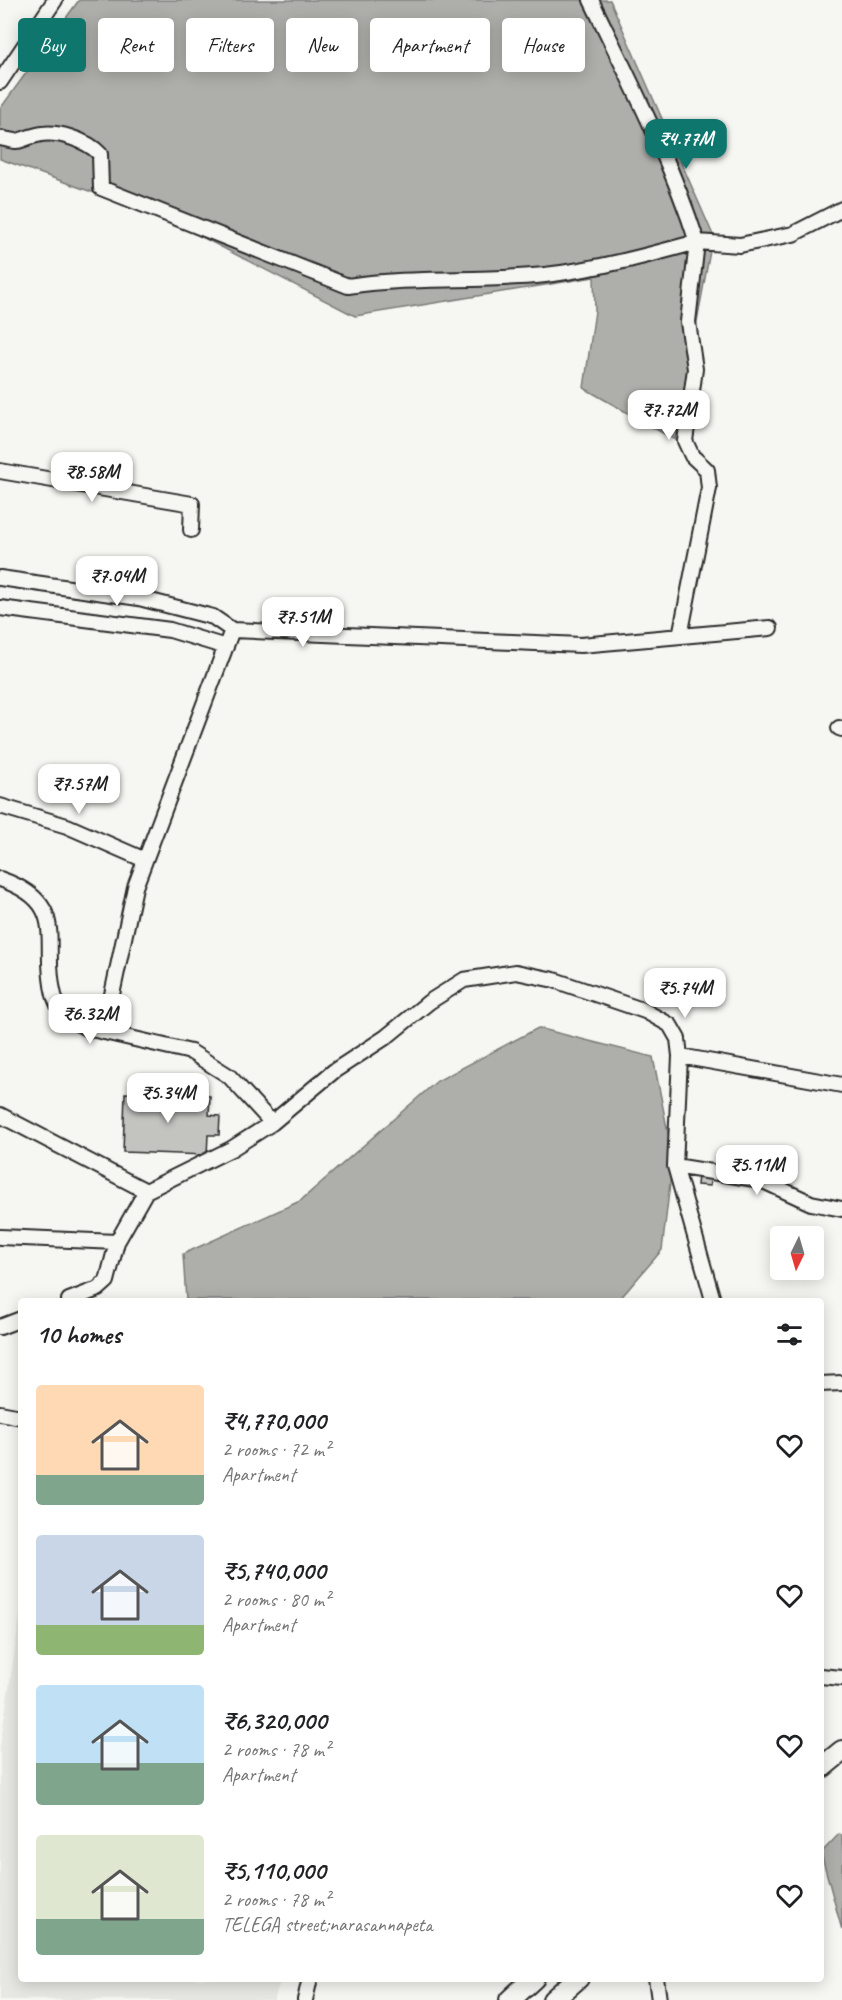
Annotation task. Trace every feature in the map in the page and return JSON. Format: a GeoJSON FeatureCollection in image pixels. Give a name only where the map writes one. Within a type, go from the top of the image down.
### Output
{"type":"FeatureCollection","features":[{"type":"Feature","properties":{"kind":"main road"},"geometry":{"type":"LineString","coordinates":[[510,2000],[530,1982]]}},
{"type":"Feature","properties":{"kind":"main road"},"geometry":{"type":"LineString","coordinates":[[553,2000],[573,1982]]}},
{"type":"Feature","properties":{"kind":"street"},"geometry":{"type":"LineString","coordinates":[[0,82],[55,0]]}},
{"type":"Feature","properties":{"kind":"street"},"geometry":{"type":"LineString","coordinates":[[591,0],[635,92],[686,209],[697,242],[688,322],[695,369],[685,441],[692,456],[707,470],[710,488],[680,636]]}},
{"type":"Feature","properties":{"kind":"street"},"geometry":{"type":"LineString","coordinates":[[0,138],[21,143],[37,135],[59,135],[93,147],[100,154],[101,188],[348,286],[386,280],[543,275],[613,265],[697,242],[740,245],[793,234],[842,208]]}},
{"type":"Feature","properties":{"kind":"street"},"geometry":{"type":"LineString","coordinates":[[0,471],[192,504],[191,530]]}},
{"type":"Feature","properties":{"kind":"street"},"geometry":{"type":"LineString","coordinates":[[0,578],[140,598],[213,617],[232,630],[581,645],[770,628]]}},
{"type":"Feature","properties":{"kind":"street"},"geometry":{"type":"LineString","coordinates":[[0,608],[171,630],[226,647]]}},
{"type":"Feature","properties":{"kind":"street"},"geometry":{"type":"LineString","coordinates":[[104,1032],[135,887],[232,630]]}},
{"type":"Feature","properties":{"kind":"street"},"geometry":{"type":"LineString","coordinates":[[0,806],[67,826],[145,860]]}},
{"type":"Feature","properties":{"kind":"street"},"geometry":{"type":"LineString","coordinates":[[0,879],[36,898],[49,918],[54,995],[64,1017],[87,1028],[191,1052],[229,1076],[272,1123]]}},
{"type":"Feature","properties":{"kind":"street"},"geometry":{"type":"LineString","coordinates":[[74,1298],[98,1289],[107,1281],[117,1242],[146,1191],[231,1149],[272,1123],[334,1071],[386,1037],[429,1002],[464,981],[516,972],[554,980],[645,1011],[670,1025],[678,1039],[680,1056],[675,1166],[711,1298]]}},
{"type":"Feature","properties":{"kind":"street"},"geometry":{"type":"LineString","coordinates":[[680,1056],[842,1085]]}},
{"type":"Feature","properties":{"kind":"street"},"geometry":{"type":"LineString","coordinates":[[0,1115],[146,1191]]}},
{"type":"Feature","properties":{"kind":"street"},"geometry":{"type":"LineString","coordinates":[[675,1166],[761,1180],[811,1203],[842,1209]]}},
{"type":"Feature","properties":{"kind":"street"},"geometry":{"type":"LineString","coordinates":[[0,1237],[117,1242]]}},
{"type":"Feature","properties":{"kind":"street"},"geometry":{"type":"LineString","coordinates":[[0,1327],[18,1320]]}},
{"type":"Feature","properties":{"kind":"street"},"geometry":{"type":"LineString","coordinates":[[824,1384],[842,1383]]}},
{"type":"Feature","properties":{"kind":"street"},"geometry":{"type":"LineString","coordinates":[[0,1413],[18,1416]]}},
{"type":"Feature","properties":{"kind":"street"},"geometry":{"type":"LineString","coordinates":[[824,1676],[842,1678]]}},
{"type":"Feature","properties":{"kind":"street"},"geometry":{"type":"LineString","coordinates":[[305,2000],[309,1982]]}},
{"type":"Feature","properties":{"kind":"street"},"geometry":{"type":"LineString","coordinates":[[657,1982],[659,2000]]}},
{"type":"Feature","properties":{"kind":"shaded area"},"geometry":{"type":"Polygon","coordinates":[[[79,0],[610,0],[713,235],[675,440],[584,388],[595,311],[594,277],[355,316],[167,219],[0,159],[0,109],[27,72],[86,72],[86,18],[66,18],[79,0]]]}},
{"type":"Feature","properties":{"kind":"shaded area"},"geometry":{"type":"Polygon","coordinates":[[[538,1028],[653,1057],[673,1158],[662,1250],[621,1298],[186,1298],[183,1254],[300,1201],[437,1081],[538,1028]]]}},
{"type":"Feature","properties":{"kind":"shaded area"},"geometry":{"type":"Polygon","coordinates":[[[18,1629],[18,1982],[280,1982],[274,2000],[0,2000],[0,1747],[18,1629]]]}},
{"type":"Feature","properties":{"kind":"shaded area"},"geometry":{"type":"Polygon","coordinates":[[[839,1834],[842,1835],[842,1930],[824,1864],[824,1850],[839,1834]]]}},
{"type":"Feature","properties":{"kind":"building"},"geometry":{"type":"Polygon","coordinates":[[[125,1093],[210,1096],[209,1115],[220,1116],[219,1135],[208,1135],[207,1155],[123,1152],[125,1093]]]}},
{"type":"Feature","properties":{"kind":"building"},"geometry":{"type":"Polygon","coordinates":[[[698,1175],[711,1177],[710,1186],[697,1185],[698,1175]]]}}]}
